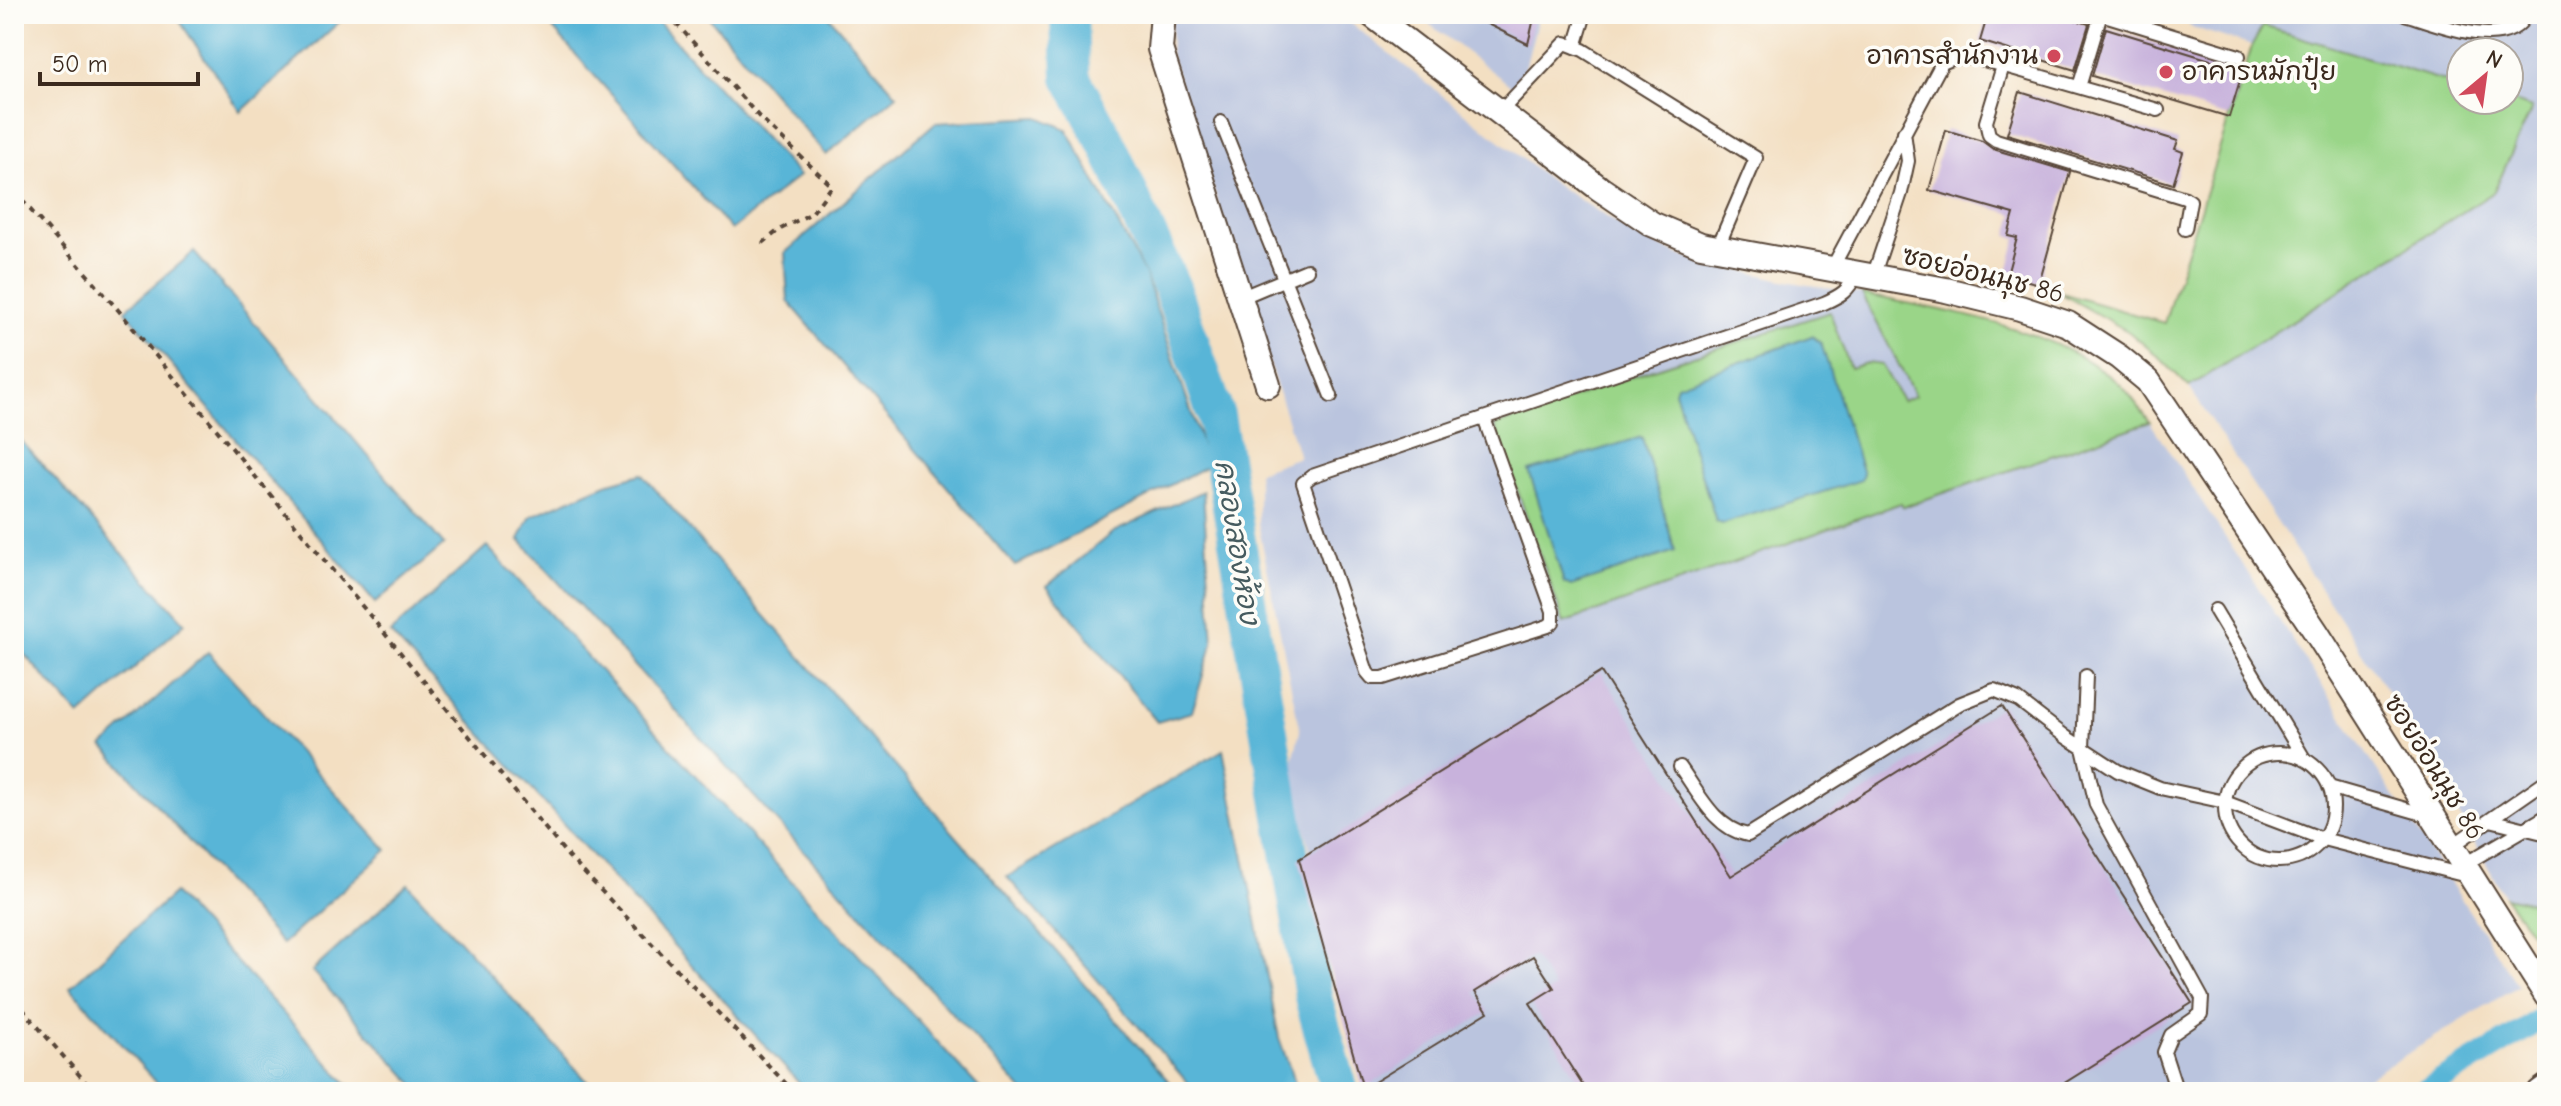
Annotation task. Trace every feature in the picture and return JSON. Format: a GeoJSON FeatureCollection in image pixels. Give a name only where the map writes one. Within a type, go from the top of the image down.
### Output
{"type":"FeatureCollection","features":[{"type":"Feature","properties":{"kind":"street"},"geometry":{"type":"LineString","coordinates":[[1163,14],[1160,49],[1268,385]]}},
{"type":"Feature","properties":{"kind":"street","name":"ซอยอ่อนนุช 86"},"geometry":{"type":"LineString","coordinates":[[1371,14],[1599,188],[1652,224],[1717,249],[1946,290],[2020,308],[2068,324],[2119,357],[2148,381],[2316,632],[2547,996]]}},
{"type":"Feature","properties":{"kind":"street"},"geometry":{"type":"LineString","coordinates":[[2540,1092],[2547,1087]]}},
{"type":"Feature","properties":{"kind":"lane"},"geometry":{"type":"LineString","coordinates":[[1575,47],[1585,14]]}},
{"type":"Feature","properties":{"kind":"lane"},"geometry":{"type":"LineString","coordinates":[[2079,87],[2101,14],[2239,56]]}},
{"type":"Feature","properties":{"kind":"lane"},"geometry":{"type":"LineString","coordinates":[[2405,14],[2475,35],[2504,32],[2523,22],[2526,14]]}},
{"type":"Feature","properties":{"kind":"lane"},"geometry":{"type":"LineString","coordinates":[[1500,112],[1565,43],[1756,158],[1717,249]]}},
{"type":"Feature","properties":{"kind":"lane"},"geometry":{"type":"LineString","coordinates":[[1484,418],[1553,611],[1553,622],[1398,674],[1372,678],[1367,672],[1303,483],[1312,476],[1824,303],[1846,291],[1851,287],[1904,132],[1942,63],[1964,57],[2158,110]]}},
{"type":"Feature","properties":{"kind":"lane"},"geometry":{"type":"LineString","coordinates":[[2003,66],[1986,122],[1989,135],[1996,140],[2185,198],[2190,201],[2185,229]]}},
{"type":"Feature","properties":{"kind":"lane"},"geometry":{"type":"LineString","coordinates":[[1221,122],[1331,396]]}},
{"type":"Feature","properties":{"kind":"lane"},"geometry":{"type":"LineString","coordinates":[[1853,274],[1903,182],[1908,161],[1904,132]]}},
{"type":"Feature","properties":{"kind":"lane"},"geometry":{"type":"LineString","coordinates":[[1240,298],[1307,270]]}},
{"type":"Feature","properties":{"kind":"lane"},"geometry":{"type":"LineString","coordinates":[[2215,610],[2305,760]]}},
{"type":"Feature","properties":{"kind":"lane"},"geometry":{"type":"LineString","coordinates":[[2086,676],[2083,748],[2096,805],[2202,998],[2201,1014],[2171,1035],[2164,1052],[2177,1092]]}},
{"type":"Feature","properties":{"kind":"lane"},"geometry":{"type":"LineString","coordinates":[[1680,767],[1716,819],[1737,833],[1748,835],[1959,704],[1994,690],[2018,700],[2118,771],[2160,788],[2225,802],[2323,839],[2462,863],[2547,816]]}},
{"type":"Feature","properties":{"kind":"lane"},"geometry":{"type":"LineString","coordinates":[[2288,754],[2305,760],[2320,772],[2329,787],[2333,805],[2331,823],[2323,839],[2309,852],[2293,859],[2276,861],[2259,857],[2244,848],[2233,835],[2226,819],[2225,802],[2234,777],[2253,759],[2288,754]]}},
{"type":"Feature","properties":{"kind":"lane"},"geometry":{"type":"LineString","coordinates":[[2462,863],[2490,820],[2547,780]]}},
{"type":"Feature","properties":{"kind":"lane"},"geometry":{"type":"LineString","coordinates":[[2329,787],[2433,816]]}},
{"type":"Feature","properties":{"kind":"lane"},"geometry":{"type":"LineString","coordinates":[[2490,820],[2547,834]]}},
{"type":"Feature","properties":{"kind":"path"},"geometry":{"type":"LineString","coordinates":[[668,14],[761,119],[832,186],[819,208],[779,230],[758,247]]}},
{"type":"Feature","properties":{"kind":"path"},"geometry":{"type":"LineString","coordinates":[[14,191],[129,323],[568,856],[794,1092]]}},
{"type":"Feature","properties":{"kind":"path"},"geometry":{"type":"LineString","coordinates":[[14,999],[94,1092]]}},
{"type":"Feature","properties":{"kind":"shaded area"},"geometry":{"type":"Polygon","coordinates":[[[1172,14],[1339,14],[1552,182],[1635,235],[1685,257],[1791,282],[1862,294],[1915,396],[1869,414],[1903,507],[2150,422],[2518,986],[2345,1092],[1373,1092],[1290,772],[1300,731],[1258,523],[1258,472],[1299,457],[1170,53],[1172,14]]]}},
{"type":"Feature","properties":{"kind":"shaded area"},"geometry":{"type":"Polygon","coordinates":[[[1416,14],[1539,14],[1519,92],[1416,14]]]}},
{"type":"Feature","properties":{"kind":"shaded area"},"geometry":{"type":"Polygon","coordinates":[[[2192,14],[2547,14],[2547,906],[2505,897],[2401,712],[2189,387],[2494,193],[2532,108],[2525,106],[2525,36],[2445,36],[2445,81],[2264,26],[2252,46],[2188,26],[2192,14]]]}},
{"type":"Feature","properties":{"kind":"green space"},"geometry":{"type":"Polygon","coordinates":[[[2263,26],[2445,81],[2445,116],[2525,116],[2525,106],[2532,108],[2494,192],[2189,387],[2129,332],[2058,292],[2164,323],[2252,46],[2263,26]]]}},
{"type":"Feature","properties":{"kind":"green space"},"geometry":{"type":"Polygon","coordinates":[[[1862,294],[1994,323],[2057,345],[2120,384],[2150,422],[1903,507],[1901,503],[1564,623],[1495,426],[1644,372],[1830,312],[1850,368],[1867,363],[1882,365],[1902,401],[1915,396],[1862,294]]]}},
{"type":"Feature","properties":{"kind":"green space"},"geometry":{"type":"Polygon","coordinates":[[[2505,897],[2547,906],[2547,954],[2505,897]]]}},
{"type":"Feature","properties":{"kind":"water"},"geometry":{"type":"Polygon","coordinates":[[[175,14],[348,14],[241,112],[175,14]]]}},
{"type":"Feature","properties":{"kind":"water"},"geometry":{"type":"Polygon","coordinates":[[[540,14],[651,14],[799,176],[731,230],[540,14]]]}},
{"type":"Feature","properties":{"kind":"water"},"geometry":{"type":"Polygon","coordinates":[[[706,14],[827,14],[897,95],[826,155],[706,14]]]}},
{"type":"Feature","properties":{"kind":"water"},"geometry":{"type":"Polygon","coordinates":[[[1038,117],[1067,129],[1145,274],[1209,465],[1015,566],[788,301],[785,253],[935,123],[1038,117]]]}},
{"type":"Feature","properties":{"kind":"water"},"geometry":{"type":"Polygon","coordinates":[[[194,252],[444,545],[375,603],[125,310],[194,252]]]}},
{"type":"Feature","properties":{"kind":"water"},"geometry":{"type":"Polygon","coordinates":[[[1812,336],[1821,343],[1863,474],[1861,480],[1722,524],[1716,521],[1675,391],[1677,385],[1812,336]]]}},
{"type":"Feature","properties":{"kind":"water"},"geometry":{"type":"Polygon","coordinates":[[[14,433],[185,623],[80,716],[14,643],[14,433]]]}},
{"type":"Feature","properties":{"kind":"water"},"geometry":{"type":"Polygon","coordinates":[[[1642,437],[1675,551],[1571,586],[1564,583],[1529,471],[1642,437]]]}},
{"type":"Feature","properties":{"kind":"water"},"geometry":{"type":"Polygon","coordinates":[[[642,474],[1178,1092],[1024,1092],[519,539],[531,516],[606,484],[642,474]]]}},
{"type":"Feature","properties":{"kind":"water"},"geometry":{"type":"Polygon","coordinates":[[[1203,491],[1213,642],[1192,712],[1157,722],[1047,586],[1113,532],[1203,491]]]}},
{"type":"Feature","properties":{"kind":"water"},"geometry":{"type":"Polygon","coordinates":[[[487,546],[983,1092],[807,1092],[390,633],[487,546]]]}},
{"type":"Feature","properties":{"kind":"water"},"geometry":{"type":"Polygon","coordinates":[[[208,652],[387,850],[282,944],[103,746],[208,652]]]}},
{"type":"Feature","properties":{"kind":"water"},"geometry":{"type":"Polygon","coordinates":[[[1223,750],[1279,1038],[1298,1092],[1196,1092],[1007,877],[1223,750]]]}},
{"type":"Feature","properties":{"kind":"water"},"geometry":{"type":"Polygon","coordinates":[[[408,884],[597,1092],[421,1092],[312,971],[408,884]]]}},
{"type":"Feature","properties":{"kind":"water"},"geometry":{"type":"Polygon","coordinates":[[[174,893],[353,1090],[351,1092],[165,1092],[70,987],[174,893]]]}},
{"type":"Feature","properties":{"kind":"building"},"geometry":{"type":"Polygon","coordinates":[[[1467,14],[1535,14],[1528,44],[1467,14]]]}},
{"type":"Feature","properties":{"kind":"building","name":"อาคารสำนักงาน"},"geometry":{"type":"Polygon","coordinates":[[[1988,14],[2055,14],[2089,24],[2075,70],[1980,41],[1988,14]]]}},
{"type":"Feature","properties":{"kind":"building","name":"อาคารหมักปุ๋ย"},"geometry":{"type":"Polygon","coordinates":[[[2106,28],[2243,70],[2229,117],[2092,76],[2106,28]]]}},
{"type":"Feature","properties":{"kind":"building"},"geometry":{"type":"Polygon","coordinates":[[[2020,92],[2178,141],[2175,149],[2183,152],[2173,184],[2007,134],[2020,92]]]}},
{"type":"Feature","properties":{"kind":"building"},"geometry":{"type":"Polygon","coordinates":[[[1946,130],[1982,141],[1993,149],[2070,172],[2039,284],[2007,275],[2017,238],[2008,236],[2014,214],[1929,190],[1946,130]]]}},
{"type":"Feature","properties":{"kind":"building"},"geometry":{"type":"Polygon","coordinates":[[[1601,672],[1731,876],[2002,706],[2192,1003],[2050,1092],[1587,1092],[1530,1003],[1554,988],[1533,956],[1475,992],[1488,1012],[1363,1089],[1299,859],[1601,672]]]}},
{"type":"Feature","properties":{"kind":"waterway","name":"คลองสองห้อง"},"geometry":{"type":"LineString","coordinates":[[1069,14],[1071,77],[1107,144],[1172,288],[1216,416],[1314,1001],[1340,1092]]}},
{"type":"Feature","properties":{"kind":"waterway"},"geometry":{"type":"LineString","coordinates":[[2422,1092],[2547,1013]]}},
{"type":"Feature","properties":{"kind":"place","name":"อาคารสำนักงาน"},"geometry":{"type":"Point","coordinates":[2054,56]}},
{"type":"Feature","properties":{"kind":"place","name":"อาคารหมักปุ๋ย"},"geometry":{"type":"Point","coordinates":[2166,72]}}]}
